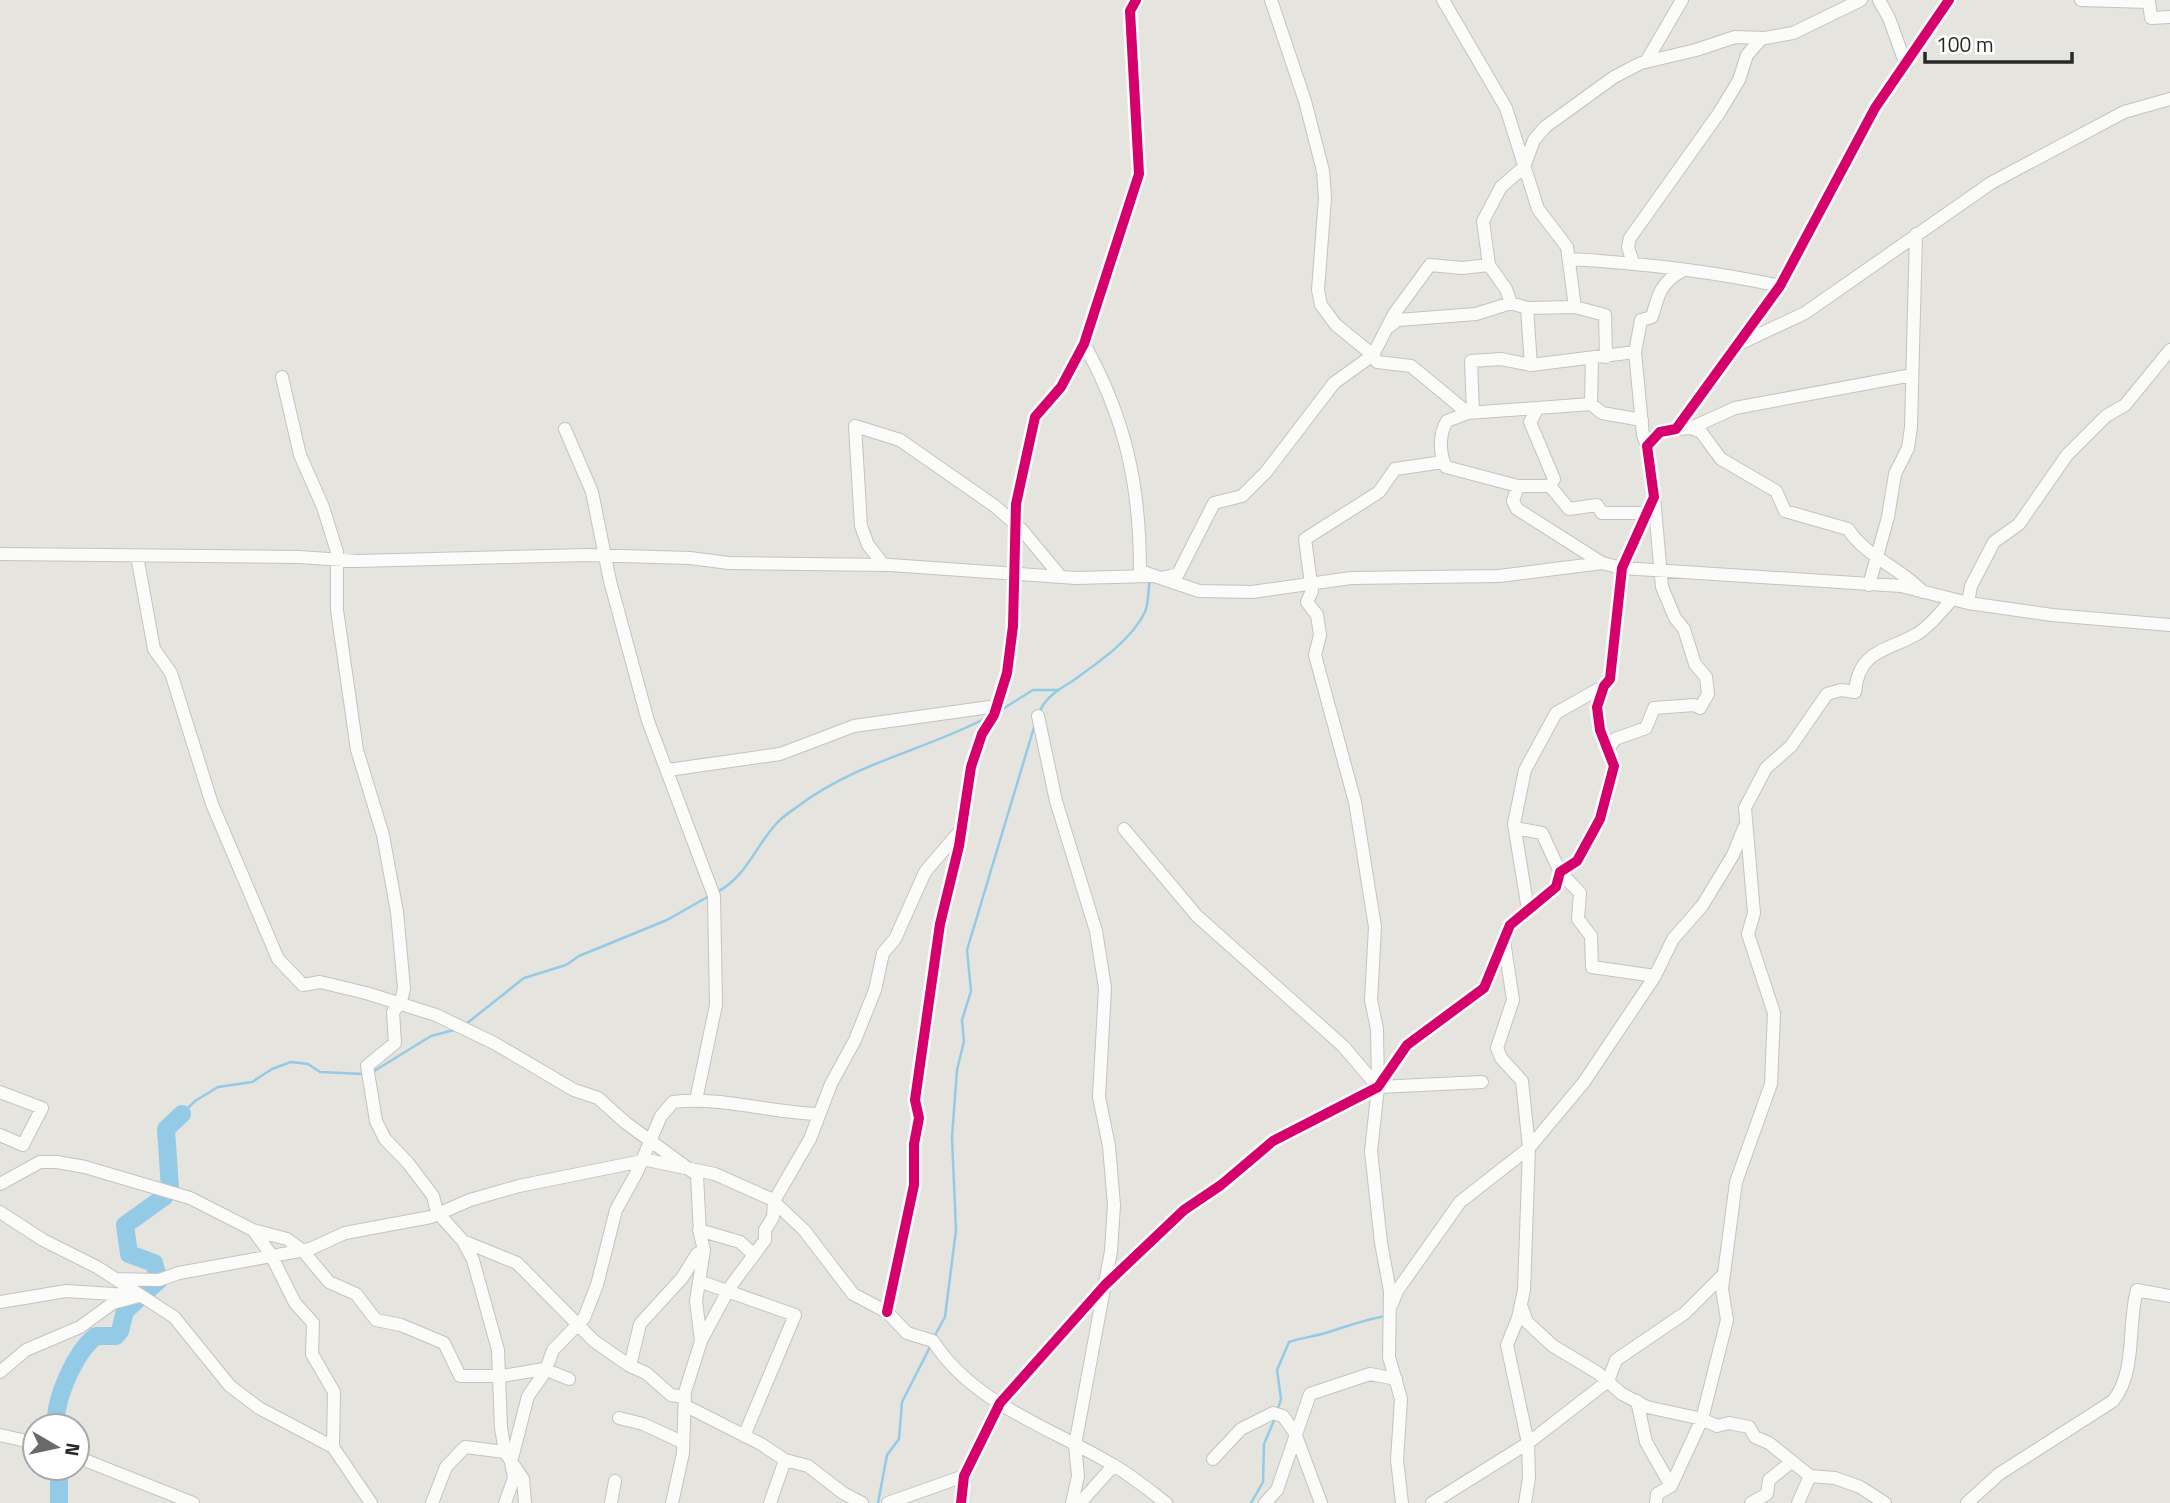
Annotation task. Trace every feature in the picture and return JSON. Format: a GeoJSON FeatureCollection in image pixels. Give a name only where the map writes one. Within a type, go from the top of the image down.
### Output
{"type":"FeatureCollection","features":[{"type":"Feature","properties":{"kind":"street"},"geometry":{"type":"LineString","coordinates":[[887,1312],[899,1244],[914,1185],[914,1144],[919,1118],[915,1100],[940,924],[961,830],[971,767],[982,734],[997,706],[1007,673],[1013,626],[1016,504],[1035,417],[1061,387],[1084,344],[1139,174],[1130,11],[1136,0]]}},
{"type":"Feature","properties":{"kind":"street"},"geometry":{"type":"LineString","coordinates":[[1272,0],[1305,101],[1323,171],[1325,198],[1318,290],[1321,305],[1336,325],[1373,355],[1377,362],[1411,366],[1471,412]]}},
{"type":"Feature","properties":{"kind":"street"},"geometry":{"type":"LineString","coordinates":[[1443,0],[1503,103],[1538,209],[1567,247],[1575,307]]}},
{"type":"Feature","properties":{"kind":"street"},"geometry":{"type":"LineString","coordinates":[[1647,60],[1682,0]]}},
{"type":"Feature","properties":{"kind":"street"},"geometry":{"type":"LineString","coordinates":[[1511,303],[1506,289],[1489,265],[1482,235],[1485,213],[1501,187],[1524,167],[1534,140],[1545,127],[1614,76],[1647,60],[1696,51],[1735,37],[1762,38],[1802,30],[1861,0]]}},
{"type":"Feature","properties":{"kind":"street"},"geometry":{"type":"LineString","coordinates":[[1879,0],[1893,28],[1906,65]]}},
{"type":"Feature","properties":{"kind":"street"},"geometry":{"type":"LineString","coordinates":[[1676,429],[1780,286],[1844,161],[1875,108],[1949,0]]}},
{"type":"Feature","properties":{"kind":"street"},"geometry":{"type":"LineString","coordinates":[[2081,0],[2150,2],[2151,18],[2170,17]]}},
{"type":"Feature","properties":{"kind":"street"},"geometry":{"type":"LineString","coordinates":[[1633,263],[1628,247],[1630,238],[1719,113],[1739,80],[1745,60],[1762,38]]}},
{"type":"Feature","properties":{"kind":"street"},"geometry":{"type":"LineString","coordinates":[[1740,343],[1805,313],[1991,183],[2042,154],[2123,112],[2170,99]]}},
{"type":"Feature","properties":{"kind":"street"},"geometry":{"type":"LineString","coordinates":[[1869,585],[1888,517],[1895,474],[1909,443],[1916,234]]}},
{"type":"Feature","properties":{"kind":"street"},"geometry":{"type":"LineString","coordinates":[[1569,259],[1633,263],[1735,276],[1780,286]]}},
{"type":"Feature","properties":{"kind":"street"},"geometry":{"type":"LineString","coordinates":[[0,554],[337,560],[606,556],[729,563],[884,565],[1061,577],[1154,577],[1178,574],[1214,503],[1242,496],[1266,472],[1334,383],[1373,355],[1382,333],[1430,265],[1462,268],[1489,265]]}},
{"type":"Feature","properties":{"kind":"street"},"geometry":{"type":"LineString","coordinates":[[1609,748],[1615,739],[1646,728],[1654,708],[1694,705],[1700,708],[1708,694],[1706,677],[1695,664],[1684,629],[1666,601],[1635,352],[1642,319],[1652,317],[1660,287],[1668,278],[1682,271]]}},
{"type":"Feature","properties":{"kind":"street"},"geometry":{"type":"LineString","coordinates":[[1382,333],[1398,320],[1476,314],[1511,303],[1527,308],[1575,307],[1605,315],[1606,358]]}},
{"type":"Feature","properties":{"kind":"street"},"geometry":{"type":"LineString","coordinates":[[1527,308],[1531,365]]}},
{"type":"Feature","properties":{"kind":"street"},"geometry":{"type":"LineString","coordinates":[[1084,344],[1102,376],[1111,404],[1124,430],[1140,515],[1140,571],[1199,591],[1252,592],[1310,586],[1351,578],[1499,576],[1602,564],[1622,568],[1904,587],[1968,603],[2052,615],[2170,625]]}},
{"type":"Feature","properties":{"kind":"street"},"geometry":{"type":"LineString","coordinates":[[1968,603],[1971,586],[1994,542],[2019,524],[2067,455],[2106,416],[2125,405],[2170,350]]}},
{"type":"Feature","properties":{"kind":"street"},"geometry":{"type":"LineString","coordinates":[[1471,412],[1471,360],[1501,359],[1531,365],[1606,358],[1635,352]]}},
{"type":"Feature","properties":{"kind":"street"},"geometry":{"type":"LineString","coordinates":[[1591,404],[1592,358]]}},
{"type":"Feature","properties":{"kind":"street"},"geometry":{"type":"LineString","coordinates":[[1647,446],[1660,432],[1691,428],[1735,408],[1912,375]]}},
{"type":"Feature","properties":{"kind":"street"},"geometry":{"type":"LineString","coordinates":[[282,377],[300,455],[323,508],[337,560],[337,610],[357,750],[383,835],[397,912],[404,988],[401,1002],[393,1012],[395,1044],[367,1066],[371,1098],[385,1139],[408,1163],[433,1196],[438,1214],[463,1241],[479,1278],[495,1332],[500,1428],[514,1478],[505,1503]]}},
{"type":"Feature","properties":{"kind":"street"},"geometry":{"type":"LineString","coordinates":[[1443,462],[1441,435],[1446,423],[1471,412],[1591,404],[1602,413],[1642,420]]}},
{"type":"Feature","properties":{"kind":"street"},"geometry":{"type":"LineString","coordinates":[[1538,408],[1530,419],[1554,479],[1550,486]]}},
{"type":"Feature","properties":{"kind":"street"},"geometry":{"type":"LineString","coordinates":[[884,565],[868,545],[861,526],[855,426],[900,440],[1015,524],[1061,577]]}},
{"type":"Feature","properties":{"kind":"street"},"geometry":{"type":"LineString","coordinates":[[1691,428],[1704,434],[1721,459],[1776,491],[1784,511],[1848,529],[1856,542],[1909,577],[1925,594]]}},
{"type":"Feature","properties":{"kind":"street"},"geometry":{"type":"LineString","coordinates":[[565,429],[592,492],[648,721],[714,895],[716,1004],[696,1100]]}},
{"type":"Feature","properties":{"kind":"street"},"geometry":{"type":"LineString","coordinates":[[1402,1503],[1397,1460],[1401,1399],[1389,1357],[1391,1307],[1371,1151],[1378,1087],[1377,1029],[1371,1000],[1375,927],[1354,798],[1315,655],[1320,635],[1317,615],[1307,602],[1311,594],[1306,563],[1308,534],[1335,522],[1379,492],[1395,469],[1443,462],[1459,472],[1518,486],[1550,486]]}},
{"type":"Feature","properties":{"kind":"street"},"geometry":{"type":"LineString","coordinates":[[1518,486],[1513,501],[1517,509],[1602,564]]}},
{"type":"Feature","properties":{"kind":"street"},"geometry":{"type":"LineString","coordinates":[[1550,486],[1569,509],[1597,505],[1602,513],[1645,513]]}},
{"type":"Feature","properties":{"kind":"street"},"geometry":{"type":"LineString","coordinates":[[1528,910],[1515,828],[1525,770],[1548,723],[1560,710],[1604,686],[1610,679],[1622,568],[1654,497]]}},
{"type":"Feature","properties":{"kind":"street"},"geometry":{"type":"LineString","coordinates":[[137,556],[155,649],[171,673],[212,804],[278,958],[303,985],[320,982],[401,1002],[436,1015],[494,1043],[575,1090],[598,1098],[626,1123],[697,1175],[699,1230],[704,1250],[696,1301],[701,1341]]}},
{"type":"Feature","properties":{"kind":"street"},"geometry":{"type":"LineString","coordinates":[[1656,1503],[1657,1494],[1671,1486],[1702,1419],[1727,1322],[1723,1275],[1736,1182],[1771,1084],[1774,1013],[1748,934],[1754,913],[1745,807],[1766,768],[1782,757],[1801,735],[1827,694],[1841,690],[1855,692],[1857,675],[1868,657],[1920,632],[1952,599]]}},
{"type":"Feature","properties":{"kind":"street"},"geometry":{"type":"LineString","coordinates":[[1378,1087],[1407,1045],[1484,988],[1514,920],[1556,887],[1560,872],[1577,861],[1600,819],[1614,766],[1598,717],[1597,708],[1604,686]]}},
{"type":"Feature","properties":{"kind":"street"},"geometry":{"type":"LineString","coordinates":[[668,770],[780,754],[854,726],[997,706]]}},
{"type":"Feature","properties":{"kind":"street"},"geometry":{"type":"LineString","coordinates":[[1038,716],[1056,801],[1096,931],[1105,988],[1099,1097],[1109,1146],[1114,1205],[1105,1285],[1074,1445],[1078,1476],[1072,1503]]}},
{"type":"Feature","properties":{"kind":"street"},"geometry":{"type":"LineString","coordinates":[[1391,1307],[1397,1291],[1460,1202],[1529,1148],[1584,1082],[1655,976],[1673,939],[1702,906],[1734,855],[1745,825]]}},
{"type":"Feature","properties":{"kind":"street"},"geometry":{"type":"LineString","coordinates":[[1515,828],[1542,833],[1560,872],[1580,893],[1578,919],[1591,936],[1592,967],[1655,976]]}},
{"type":"Feature","properties":{"kind":"street"},"geometry":{"type":"LineString","coordinates":[[1124,829],[1197,916],[1343,1046],[1378,1087]]}},
{"type":"Feature","properties":{"kind":"street"},"geometry":{"type":"LineString","coordinates":[[672,1503],[679,1478],[687,1379],[701,1341],[727,1292],[765,1240],[765,1230],[773,1217],[774,1201],[810,1139],[860,1028],[875,990],[883,953],[895,939],[925,872],[961,830]]}},
{"type":"Feature","properties":{"kind":"street"},"geometry":{"type":"LineString","coordinates":[[1504,940],[1513,1000],[1497,1048],[1501,1058],[1522,1081],[1529,1148],[1521,1305],[1507,1349],[1528,1443],[1529,1478],[1525,1503]]}},
{"type":"Feature","properties":{"kind":"street"},"geometry":{"type":"LineString","coordinates":[[961,1503],[964,1476],[1000,1404],[1105,1285],[1184,1210],[1221,1185],[1273,1141],[1378,1087],[1482,1082]]}},
{"type":"Feature","properties":{"kind":"street"},"geometry":{"type":"LineString","coordinates":[[0,1092],[42,1108],[23,1144],[0,1135]]}},
{"type":"Feature","properties":{"kind":"street"},"geometry":{"type":"LineString","coordinates":[[508,1457],[528,1396],[546,1370],[553,1350],[584,1318],[597,1285],[616,1210],[660,1116],[673,1102],[696,1100],[790,1113],[819,1114]]}},
{"type":"Feature","properties":{"kind":"street"},"geometry":{"type":"LineString","coordinates":[[115,1279],[159,1280],[179,1273],[303,1251],[345,1233],[438,1214],[470,1200],[519,1186],[641,1161],[683,1167],[715,1174],[774,1201],[804,1230],[853,1294],[887,1312],[907,1333],[933,1340],[948,1364],[1000,1404],[1114,1465],[1166,1503]]}},
{"type":"Feature","properties":{"kind":"street"},"geometry":{"type":"LineString","coordinates":[[0,1184],[40,1162],[85,1167],[190,1198],[253,1230],[287,1239],[303,1251],[329,1282],[356,1294],[376,1320],[401,1325],[444,1343],[460,1376],[499,1376],[546,1370],[569,1379]]}},
{"type":"Feature","properties":{"kind":"street"},"geometry":{"type":"LineString","coordinates":[[0,1212],[174,1317],[230,1386],[259,1408],[333,1447],[371,1503]]}},
{"type":"Feature","properties":{"kind":"street"},"geometry":{"type":"LineString","coordinates":[[253,1230],[272,1256],[287,1290],[313,1323],[312,1354],[334,1392],[333,1447]]}},
{"type":"Feature","properties":{"kind":"street"},"geometry":{"type":"LineString","coordinates":[[699,1230],[740,1241],[753,1254]]}},
{"type":"Feature","properties":{"kind":"street"},"geometry":{"type":"LineString","coordinates":[[463,1241],[517,1263],[594,1341],[630,1366],[646,1373],[671,1395],[785,1460],[808,1466],[843,1493],[862,1503]]}},
{"type":"Feature","properties":{"kind":"street"},"geometry":{"type":"LineString","coordinates":[[630,1366],[640,1324],[682,1278],[697,1254],[704,1250]]}},
{"type":"Feature","properties":{"kind":"street"},"geometry":{"type":"LineString","coordinates":[[1432,1503],[1528,1443],[1608,1381],[1616,1360],[1685,1314],[1723,1275]]}},
{"type":"Feature","properties":{"kind":"street"},"geometry":{"type":"LineString","coordinates":[[699,1281],[795,1315],[744,1436]]}},
{"type":"Feature","properties":{"kind":"street"},"geometry":{"type":"LineString","coordinates":[[1967,1503],[1999,1474],[2113,1401],[2123,1388],[2128,1368],[2129,1331],[2137,1290],[2170,1296]]}},
{"type":"Feature","properties":{"kind":"street"},"geometry":{"type":"LineString","coordinates":[[0,1302],[66,1291],[139,1296]]}},
{"type":"Feature","properties":{"kind":"street"},"geometry":{"type":"LineString","coordinates":[[0,1372],[26,1350],[80,1327],[113,1303],[139,1296]]}},
{"type":"Feature","properties":{"kind":"street"},"geometry":{"type":"LineString","coordinates":[[1521,1305],[1527,1322],[1553,1346],[1647,1407],[1702,1419],[1717,1426],[1729,1423],[1749,1427],[1755,1437],[1769,1443],[1810,1476],[1835,1479],[1860,1487],[1885,1503]]}},
{"type":"Feature","properties":{"kind":"street"},"geometry":{"type":"LineString","coordinates":[[1265,1503],[1278,1497],[1310,1394],[1370,1374],[1396,1378]]}},
{"type":"Feature","properties":{"kind":"street"},"geometry":{"type":"LineString","coordinates":[[1637,1401],[1646,1442],[1671,1486]]}},
{"type":"Feature","properties":{"kind":"street"},"geometry":{"type":"LineString","coordinates":[[1213,1459],[1241,1429],[1273,1413],[1283,1416],[1296,1433],[1321,1503]]}},
{"type":"Feature","properties":{"kind":"street"},"geometry":{"type":"LineString","coordinates":[[619,1418],[643,1424],[682,1442]]}},
{"type":"Feature","properties":{"kind":"street"},"geometry":{"type":"LineString","coordinates":[[0,1435],[21,1440]]}},
{"type":"Feature","properties":{"kind":"street"},"geometry":{"type":"LineString","coordinates":[[432,1503],[446,1466],[465,1447],[508,1457],[523,1479],[525,1503]]}},
{"type":"Feature","properties":{"kind":"street"},"geometry":{"type":"LineString","coordinates":[[770,1503],[785,1460]]}},
{"type":"Feature","properties":{"kind":"street"},"geometry":{"type":"LineString","coordinates":[[1751,1503],[1768,1494],[1769,1480],[1791,1462]]}},
{"type":"Feature","properties":{"kind":"street"},"geometry":{"type":"LineString","coordinates":[[91,1463],[193,1503]]}},
{"type":"Feature","properties":{"kind":"street"},"geometry":{"type":"LineString","coordinates":[[1080,1503],[1114,1465]]}},
{"type":"Feature","properties":{"kind":"street"},"geometry":{"type":"LineString","coordinates":[[888,1503],[964,1476]]}},
{"type":"Feature","properties":{"kind":"street"},"geometry":{"type":"LineString","coordinates":[[1798,1503],[1810,1476]]}},
{"type":"Feature","properties":{"kind":"street"},"geometry":{"type":"LineString","coordinates":[[611,1503],[615,1481]]}},
{"type":"Feature","properties":{"kind":"waterway"},"geometry":{"type":"LineString","coordinates":[[1040,711],[1053,694],[1102,660],[1131,633],[1145,612],[1150,580]]}},
{"type":"Feature","properties":{"kind":"waterway"},"geometry":{"type":"LineString","coordinates":[[1001,710],[1033,690],[1059,690]]}},
{"type":"Feature","properties":{"kind":"waterway"},"geometry":{"type":"LineString","coordinates":[[717,892],[743,870],[779,821],[823,790],[845,777],[986,718]]}},
{"type":"Feature","properties":{"kind":"waterway"},"geometry":{"type":"LineString","coordinates":[[934,1337],[945,1317],[956,1230],[952,1137],[957,1070],[964,1041],[962,1020],[971,991],[967,950],[1035,724]]}},
{"type":"Feature","properties":{"kind":"waterway"},"geometry":{"type":"LineString","coordinates":[[466,1024],[524,978],[566,965],[579,956],[667,920],[711,895]]}},
{"type":"Feature","properties":{"kind":"waterway"},"geometry":{"type":"LineString","coordinates":[[371,1073],[431,1036],[454,1030]]}},
{"type":"Feature","properties":{"kind":"waterway"},"geometry":{"type":"LineString","coordinates":[[182,1114],[195,1101],[218,1087],[252,1082],[272,1069],[291,1062],[308,1064],[320,1072],[364,1074]]}},
{"type":"Feature","properties":{"kind":"waterway"},"geometry":{"type":"LineString","coordinates":[[56,1412],[67,1377],[88,1343],[96,1336],[116,1336],[125,1311],[159,1280],[154,1263],[129,1254],[125,1225],[164,1197],[170,1189],[166,1129],[182,1114]]}},
{"type":"Feature","properties":{"kind":"waterway"},"geometry":{"type":"LineString","coordinates":[[1277,1412],[1281,1399],[1277,1370],[1289,1342],[1386,1316]]}},
{"type":"Feature","properties":{"kind":"waterway"},"geometry":{"type":"LineString","coordinates":[[878,1503],[887,1455],[899,1439],[902,1402],[930,1347]]}},
{"type":"Feature","properties":{"kind":"waterway"},"geometry":{"type":"LineString","coordinates":[[1251,1503],[1263,1482],[1264,1444],[1275,1418]]}},
{"type":"Feature","properties":{"kind":"waterway"},"geometry":{"type":"LineString","coordinates":[[59,1482],[59,1503]]}},
{"type":"Feature","properties":{"kind":"cycle path"},"geometry":{"type":"LineString","coordinates":[[887,1312],[914,1185],[914,1144],[919,1118],[915,1100],[940,924],[959,846],[971,767],[982,734],[994,715],[1007,673],[1013,626],[1016,504],[1035,417],[1061,387],[1084,344],[1139,174],[1130,11],[1136,0]]}},
{"type":"Feature","properties":{"kind":"cycle path"},"geometry":{"type":"LineString","coordinates":[[961,1503],[964,1476],[1000,1403],[1105,1285],[1184,1210],[1221,1185],[1273,1141],[1378,1087],[1407,1045],[1484,988],[1510,925],[1556,887],[1560,872],[1577,861],[1600,819],[1614,766],[1600,730],[1597,707],[1604,686],[1610,679],[1622,568],[1654,497],[1647,446],[1660,432],[1676,429],[1780,286],[1875,108],[1949,0]]}}]}
